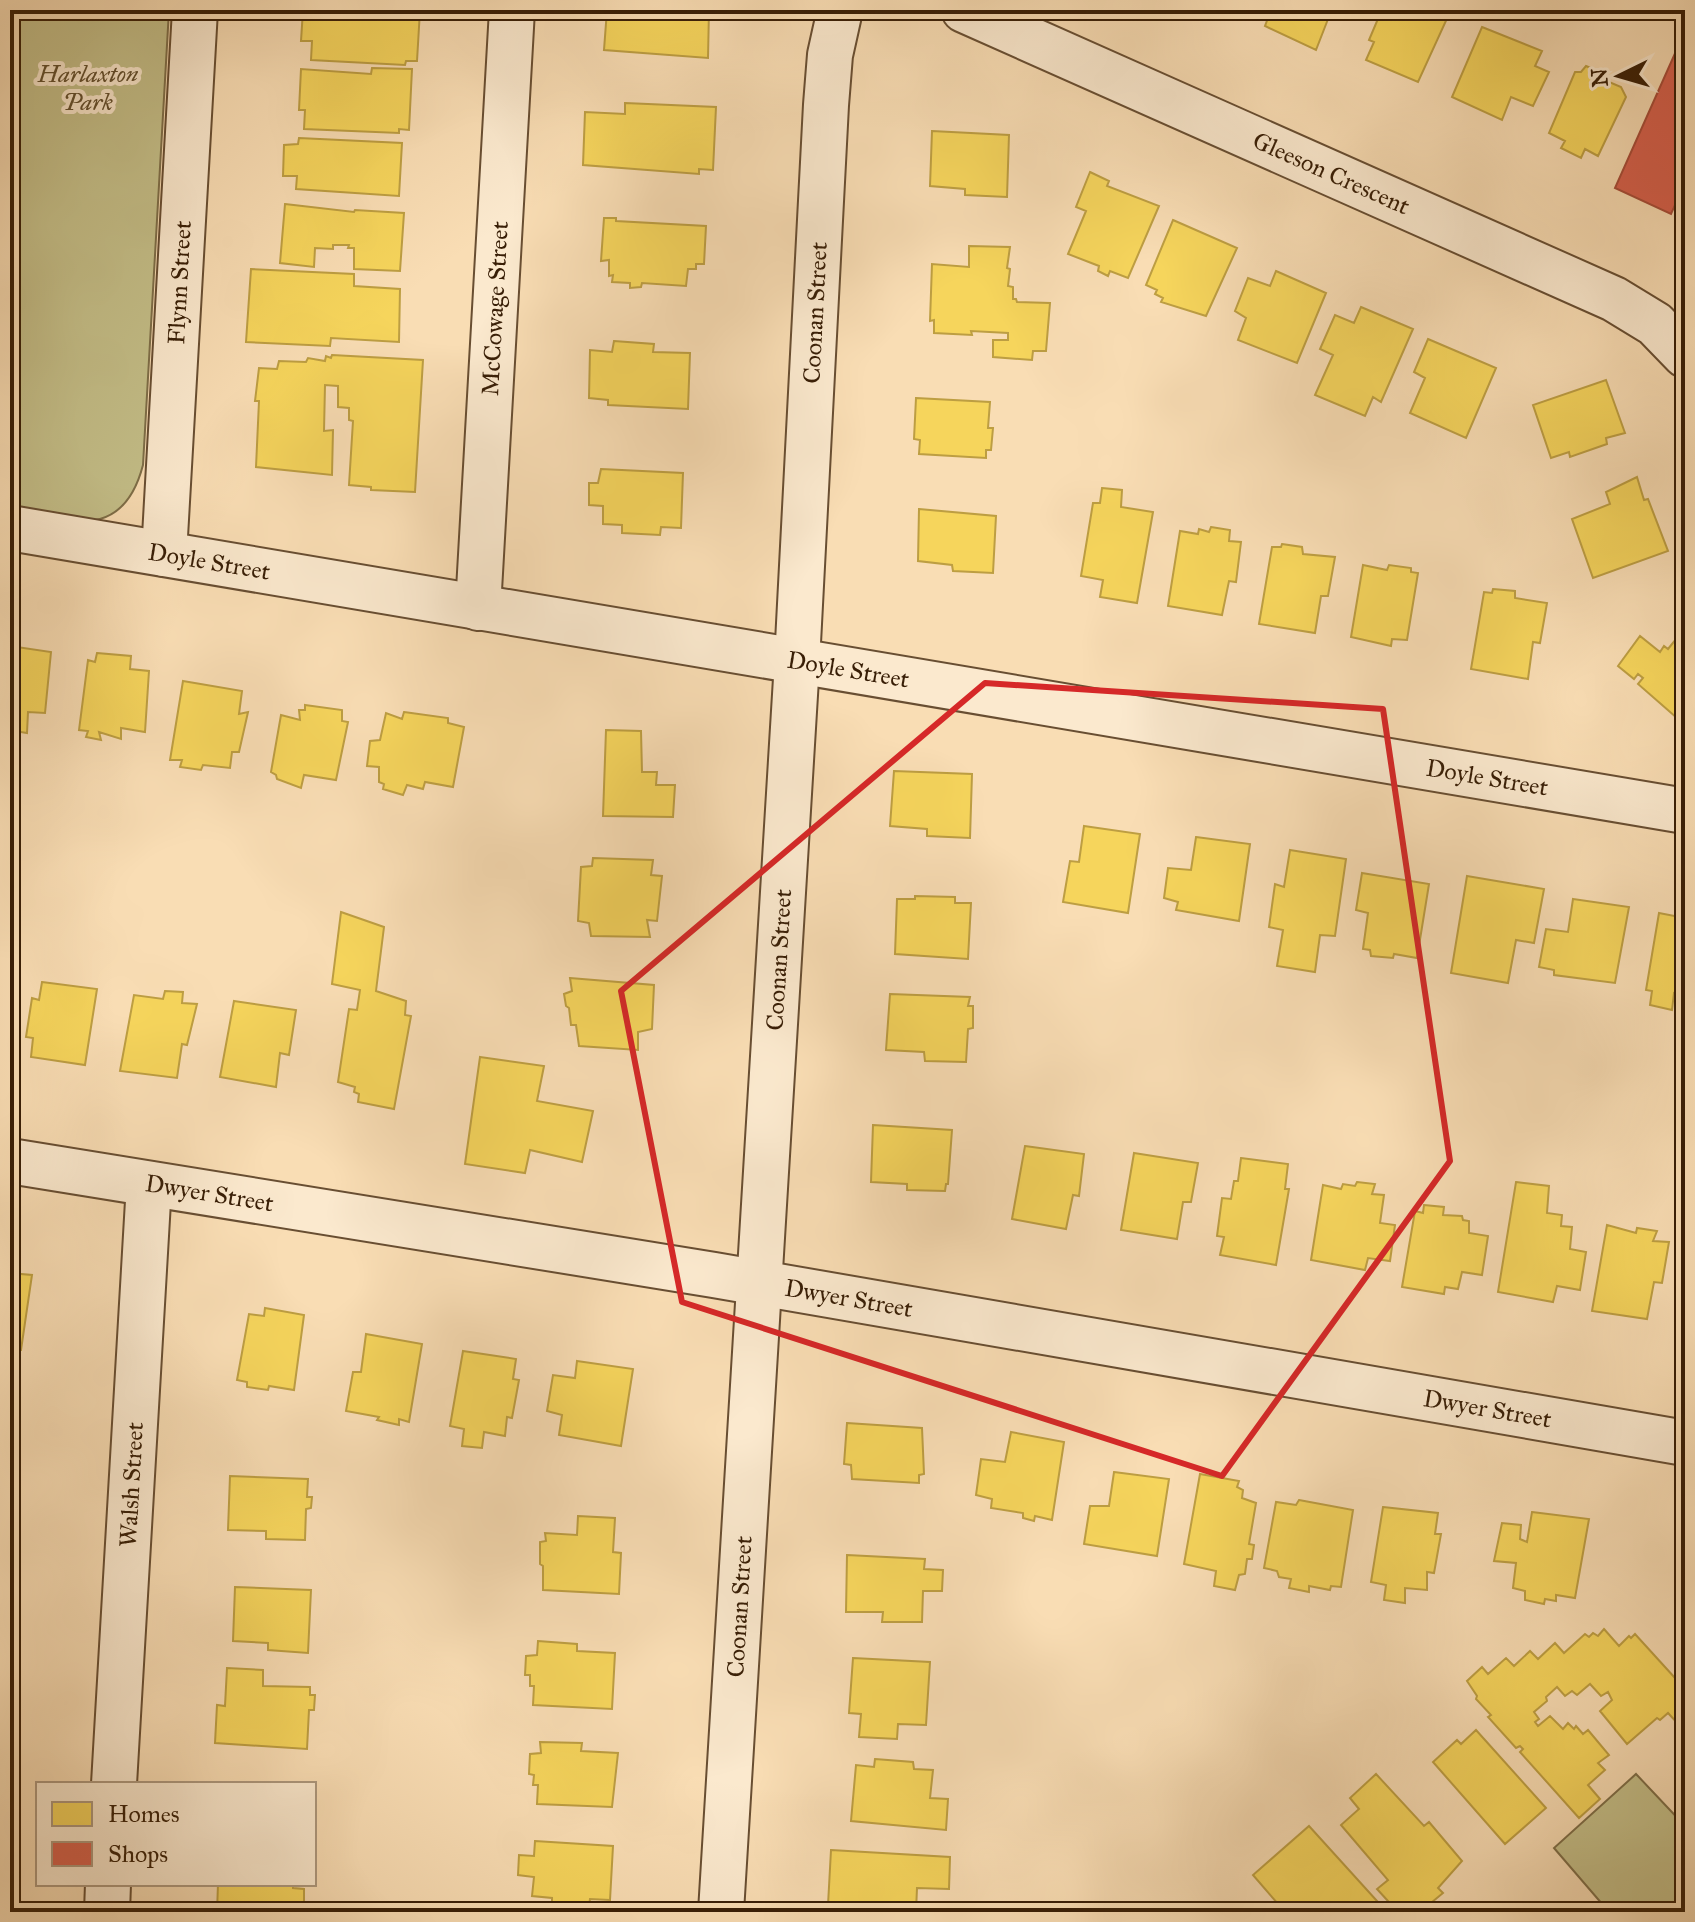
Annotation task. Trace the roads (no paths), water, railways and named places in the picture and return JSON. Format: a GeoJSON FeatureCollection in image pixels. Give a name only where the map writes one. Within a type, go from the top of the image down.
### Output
{"type":"FeatureCollection","features":[{"type":"Feature","properties":{"kind":"street","name":"Flynn Street"},"geometry":{"type":"LineString","coordinates":[[164,554],[195,10]]}},
{"type":"Feature","properties":{"kind":"street","name":"McCowage Street"},"geometry":{"type":"LineString","coordinates":[[478,608],[512,10]]}},
{"type":"Feature","properties":{"kind":"street","name":"Coonan Street"},"geometry":{"type":"LineString","coordinates":[[721,1912],[797,662],[826,105],[830,55],[840,10]]}},
{"type":"Feature","properties":{"kind":"street","name":"Gleeson Crescent"},"geometry":{"type":"LineString","coordinates":[[964,10],[1614,299],[1655,324],[1685,355]]}},
{"type":"Feature","properties":{"kind":"street","name":"Doyle Street"},"geometry":{"type":"LineString","coordinates":[[10,528],[1685,811]]}},
{"type":"Feature","properties":{"kind":"street","name":"Dwyer Street"},"geometry":{"type":"LineString","coordinates":[[10,1161],[760,1283],[1685,1443]]}},
{"type":"Feature","properties":{"kind":"street","name":"Walsh Street"},"geometry":{"type":"LineString","coordinates":[[114,1782],[149,1184]]}},
{"type":"Feature","properties":{"kind":"street"},"geometry":{"type":"LineString","coordinates":[[107,1912],[108,1886]]}},
{"type":"Feature","properties":{"kind":"park label","name":"Harlaxton Park"},"geometry":{"type":"Point","coordinates":[88,88]}}]}
